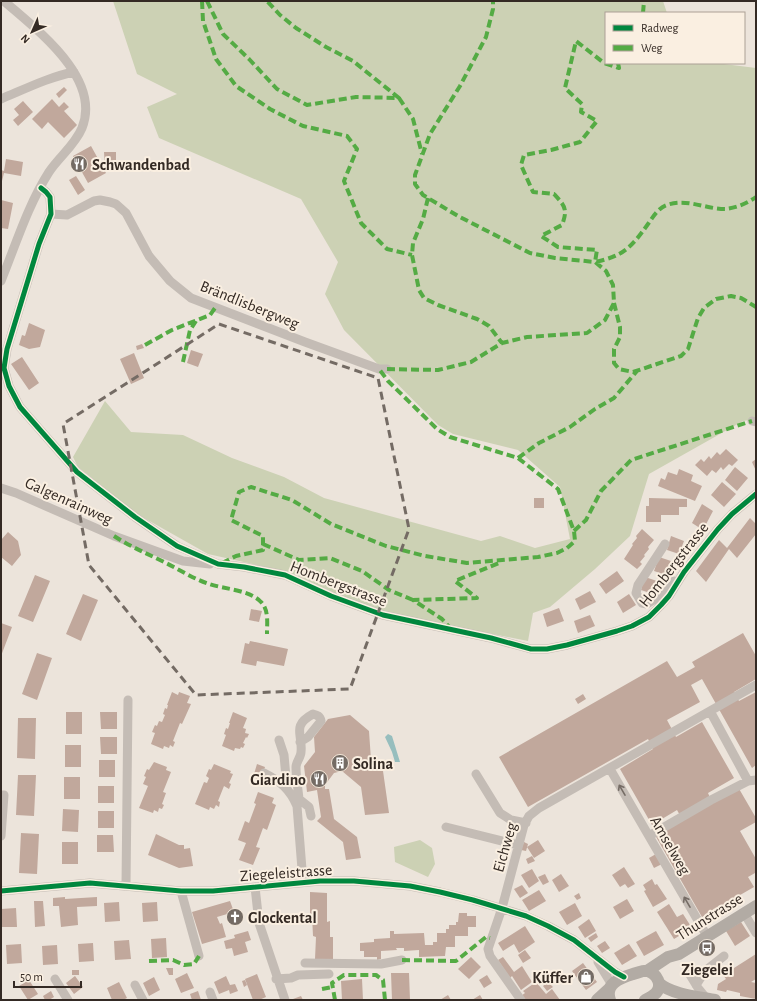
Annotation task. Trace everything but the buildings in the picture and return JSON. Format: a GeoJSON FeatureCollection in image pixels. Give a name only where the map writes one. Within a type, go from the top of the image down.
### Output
{"type":"FeatureCollection","features":[{"type":"Feature","properties":{"kind":"main road","name":"Thunstrasse"},"geometry":{"type":"LineString","coordinates":[[649,998],[658,990],[658,981],[661,974],[679,954],[756,906]]}},
{"type":"Feature","properties":{"kind":"main road","name":"Thunstrasse"},"geometry":{"type":"LineString","coordinates":[[598,1000],[610,991],[616,980],[639,972],[647,971],[668,957],[679,954]]}},
{"type":"Feature","properties":{"kind":"main road"},"geometry":{"type":"LineString","coordinates":[[647,971],[654,975],[658,981],[667,988],[686,995],[711,999]]}},
{"type":"Feature","properties":{"kind":"main road"},"geometry":{"type":"LineString","coordinates":[[649,998],[686,995]]}},
{"type":"Feature","properties":{"kind":"street"},"geometry":{"type":"LineString","coordinates":[[1,281],[20,233],[41,188],[50,171],[74,142],[85,118],[86,108],[84,93],[74,72],[47,41],[4,1]]}},
{"type":"Feature","properties":{"kind":"street"},"geometry":{"type":"LineString","coordinates":[[1,99],[53,78],[74,72]]}},
{"type":"Feature","properties":{"kind":"street"},"geometry":{"type":"LineString","coordinates":[[41,188],[50,197],[51,214]]}},
{"type":"Feature","properties":{"kind":"street","name":"Brändlisbergweg"},"geometry":{"type":"LineString","coordinates":[[51,214],[67,214],[94,201],[100,200],[116,204],[126,213],[149,256],[170,281],[192,298],[379,369],[387,369]]}},
{"type":"Feature","properties":{"kind":"street","name":"Hombergstrasse"},"geometry":{"type":"LineString","coordinates":[[51,214],[39,244],[7,349],[4,368],[9,386],[23,411],[77,472],[135,517],[177,546],[218,564],[244,567],[285,575],[331,596],[383,615],[532,648],[547,649],[617,631],[649,617],[661,605],[684,572],[724,522],[756,494]]}},
{"type":"Feature","properties":{"kind":"street","name":"Galgenrainweg"},"geometry":{"type":"LineString","coordinates":[[1,488],[16,492],[114,536],[183,561],[218,564]]}},
{"type":"Feature","properties":{"kind":"street"},"geometry":{"type":"LineString","coordinates":[[664,544],[636,590],[640,600],[645,604],[650,603],[684,572]]}},
{"type":"Feature","properties":{"kind":"street","name":"Eichweg"},"geometry":{"type":"LineString","coordinates":[[521,1000],[488,952],[488,946],[502,908],[518,846],[529,816],[539,808],[756,685]]}},
{"type":"Feature","properties":{"kind":"street"},"geometry":{"type":"LineString","coordinates":[[126,886],[128,700]]}},
{"type":"Feature","properties":{"kind":"street"},"geometry":{"type":"LineString","coordinates":[[649,836],[711,800],[752,780],[710,711]]}},
{"type":"Feature","properties":{"kind":"street"},"geometry":{"type":"LineString","coordinates":[[279,740],[296,806],[303,882]]}},
{"type":"Feature","properties":{"kind":"street"},"geometry":{"type":"LineString","coordinates":[[293,794],[296,766],[301,753],[300,742]]}},
{"type":"Feature","properties":{"kind":"street","name":"Amselweg"},"geometry":{"type":"LineString","coordinates":[[610,769],[707,936]]}},
{"type":"Feature","properties":{"kind":"street"},"geometry":{"type":"LineString","coordinates":[[264,773],[277,780],[309,807],[311,815],[297,815]]}},
{"type":"Feature","properties":{"kind":"street"},"geometry":{"type":"LineString","coordinates":[[476,774],[500,813],[511,820],[526,823]]}},
{"type":"Feature","properties":{"kind":"street"},"geometry":{"type":"LineString","coordinates":[[1,795],[4,795],[1,836]]}},
{"type":"Feature","properties":{"kind":"street"},"geometry":{"type":"LineString","coordinates":[[446,827],[518,846]]}},
{"type":"Feature","properties":{"kind":"street","name":"Ziegeleistrasse"},"geometry":{"type":"LineString","coordinates":[[1,891],[87,884],[181,891],[227,890],[303,882],[354,881],[410,886],[502,908],[548,926],[574,940],[596,959],[624,977]]}},
{"type":"Feature","properties":{"kind":"street"},"geometry":{"type":"LineString","coordinates":[[255,887],[259,923],[276,979],[285,1000]]}},
{"type":"Feature","properties":{"kind":"street"},"geometry":{"type":"LineString","coordinates":[[181,891],[199,956]]}},
{"type":"Feature","properties":{"kind":"street"},"geometry":{"type":"LineString","coordinates":[[744,913],[756,933]]}},
{"type":"Feature","properties":{"kind":"street"},"geometry":{"type":"LineString","coordinates":[[696,985],[706,971],[724,956]]}},
{"type":"Feature","properties":{"kind":"street","name":"Ziegeleistrasse"},"geometry":{"type":"LineString","coordinates":[[596,959],[610,991]]}},
{"type":"Feature","properties":{"kind":"street"},"geometry":{"type":"LineString","coordinates":[[305,963],[381,964],[402,960]]}},
{"type":"Feature","properties":{"kind":"street"},"geometry":{"type":"LineString","coordinates":[[687,970],[696,985],[711,999]]}},
{"type":"Feature","properties":{"kind":"street"},"geometry":{"type":"LineString","coordinates":[[276,979],[291,978],[298,975],[329,974]]}},
{"type":"Feature","properties":{"kind":"street"},"geometry":{"type":"LineString","coordinates":[[55,979],[68,1000]]}},
{"type":"Feature","properties":{"kind":"street"},"geometry":{"type":"LineString","coordinates":[[135,985],[143,1000]]}},
{"type":"Feature","properties":{"kind":"highlighted area"},"geometry":{"type":"Polygon","coordinates":[[[219,324],[378,378],[409,529],[350,689],[196,695],[89,565],[63,424],[219,324]]]}},
{"type":"Feature","properties":{"kind":"green space"},"geometry":{"type":"Polygon","coordinates":[[[113,1],[663,1],[667,12],[605,12],[605,64],[724,64],[756,68],[756,419],[743,421],[649,474],[630,536],[595,569],[550,607],[533,613],[528,641],[384,612],[332,592],[289,572],[208,554],[137,514],[78,467],[73,457],[105,401],[131,432],[183,435],[232,458],[284,477],[324,498],[481,541],[500,536],[535,548],[570,539],[560,487],[518,450],[453,434],[438,425],[344,330],[325,294],[338,262],[301,199],[159,138],[147,107],[177,94],[137,74],[113,1]]]}},
{"type":"Feature","properties":{"kind":"green space"},"geometry":{"type":"Polygon","coordinates":[[[420,840],[432,848],[435,864],[428,877],[395,862],[394,847],[420,840]]]}},
{"type":"Feature","properties":{"kind":"water"},"geometry":{"type":"Polygon","coordinates":[[[388,734],[392,736],[400,762],[395,762],[385,737],[388,734]]]}},
{"type":"Feature","properties":{"kind":"marked path"},"geometry":{"type":"LineString","coordinates":[[202,1],[203,21],[216,59],[236,86],[270,109],[303,126],[347,136],[357,149],[344,181],[361,223],[387,249],[412,255]]}},
{"type":"Feature","properties":{"kind":"marked path"},"geometry":{"type":"LineString","coordinates":[[207,1],[223,34],[277,89],[307,105],[356,97],[399,98],[353,61],[326,47],[296,28],[280,15],[267,1]]}},
{"type":"Feature","properties":{"kind":"marked path"},"geometry":{"type":"LineString","coordinates":[[387,369],[438,370],[471,362],[502,343],[527,337],[587,333],[605,320],[614,303],[613,285],[606,271],[595,262],[555,258],[530,253],[458,216],[423,195],[415,184],[415,175],[430,134],[460,86],[486,37],[493,9],[493,1]]}},
{"type":"Feature","properties":{"kind":"marked path"},"geometry":{"type":"LineString","coordinates":[[643,12],[644,1]]}},
{"type":"Feature","properties":{"kind":"marked path"},"geometry":{"type":"LineString","coordinates":[[605,63],[576,41],[565,88],[582,104],[581,112],[597,121],[580,142],[551,150],[524,155],[521,165],[533,192],[554,194],[563,205],[565,211],[562,225],[541,236],[558,247],[597,250],[595,262],[613,257],[626,250],[656,213],[667,205],[674,203],[689,203],[725,209],[742,205],[756,197]]}},
{"type":"Feature","properties":{"kind":"marked path"},"geometry":{"type":"LineString","coordinates":[[607,64],[619,68],[618,64]]}},
{"type":"Feature","properties":{"kind":"marked path"},"geometry":{"type":"LineString","coordinates":[[399,98],[413,119],[422,154]]}},
{"type":"Feature","properties":{"kind":"marked path"},"geometry":{"type":"LineString","coordinates":[[428,198],[423,219],[413,243],[412,255],[419,290],[424,298],[438,305],[477,319],[489,326],[502,343]]}},
{"type":"Feature","properties":{"kind":"marked path"},"geometry":{"type":"LineString","coordinates":[[614,303],[620,327],[620,337],[614,349],[614,363],[619,369],[633,372],[681,356],[688,349],[698,318],[704,308],[716,299],[731,296],[741,298],[756,307]]}},
{"type":"Feature","properties":{"kind":"marked path"},"geometry":{"type":"LineString","coordinates":[[145,345],[172,330],[210,315],[215,308]]}},
{"type":"Feature","properties":{"kind":"marked path"},"geometry":{"type":"LineString","coordinates":[[183,362],[190,330],[196,321]]}},
{"type":"Feature","properties":{"kind":"marked path"},"geometry":{"type":"LineString","coordinates":[[222,563],[236,556],[263,550],[263,536],[231,520],[239,492],[251,487],[292,500],[331,524],[386,546],[425,556],[467,563],[538,557],[557,553],[567,548],[575,541],[574,531],[558,489],[518,458],[450,437],[437,429],[388,381],[379,369]]}},
{"type":"Feature","properties":{"kind":"marked path"},"geometry":{"type":"LineString","coordinates":[[518,458],[539,443],[570,427],[595,409],[614,398],[637,371]]}},
{"type":"Feature","properties":{"kind":"marked path"},"geometry":{"type":"LineString","coordinates":[[574,531],[586,520],[601,491],[631,460],[752,421]]}},
{"type":"Feature","properties":{"kind":"marked path"},"geometry":{"type":"LineString","coordinates":[[114,536],[198,580],[215,586],[244,592],[256,598],[264,605],[267,617],[267,634]]}},
{"type":"Feature","properties":{"kind":"marked path"},"geometry":{"type":"LineString","coordinates":[[263,544],[299,560],[330,558],[362,571],[389,590],[413,600]]}},
{"type":"Feature","properties":{"kind":"marked path"},"geometry":{"type":"LineString","coordinates":[[452,630],[442,619],[413,600],[477,598],[455,581],[499,563]]}},
{"type":"Feature","properties":{"kind":"marked path"},"geometry":{"type":"LineString","coordinates":[[402,960],[456,961],[486,937],[490,938]]}},
{"type":"Feature","properties":{"kind":"marked path"},"geometry":{"type":"LineString","coordinates":[[149,961],[173,960],[184,965],[194,964],[199,956]]}},
{"type":"Feature","properties":{"kind":"marked path"},"geometry":{"type":"LineString","coordinates":[[335,1000],[332,983],[344,975],[376,975],[383,980],[385,1000]]}},
{"type":"Feature","properties":{"kind":"marked path"},"geometry":{"type":"LineString","coordinates":[[322,989],[332,987]]}},
{"type":"Feature","properties":{"kind":"cycle path"},"geometry":{"type":"LineString","coordinates":[[41,188],[50,197],[51,214],[39,244],[7,349],[4,368],[9,386],[20,407],[77,472],[135,517],[177,546],[218,564],[244,567],[285,575],[331,596],[383,615],[491,638],[531,649],[547,649],[617,631],[632,626],[649,617],[669,596],[684,572],[718,529],[732,514],[756,494]]}},
{"type":"Feature","properties":{"kind":"cycle path"},"geometry":{"type":"LineString","coordinates":[[1,891],[90,883],[181,891],[213,891],[320,881],[354,881],[410,886],[473,900],[526,916],[574,940],[615,972],[624,977]]}},
{"type":"Feature","properties":{"kind":"place","name":"Schwandenbad"},"geometry":{"type":"Point","coordinates":[79,164]}},
{"type":"Feature","properties":{"kind":"place","name":"Solina"},"geometry":{"type":"Point","coordinates":[340,763]}},
{"type":"Feature","properties":{"kind":"place","name":"Giardino"},"geometry":{"type":"Point","coordinates":[319,779]}},
{"type":"Feature","properties":{"kind":"place","name":"Glockental"},"geometry":{"type":"Point","coordinates":[235,917]}},
{"type":"Feature","properties":{"kind":"place","name":"Ziegelei"},"geometry":{"type":"Point","coordinates":[707,948]}},
{"type":"Feature","properties":{"kind":"place","name":"Küffer"},"geometry":{"type":"Point","coordinates":[586,977]}}]}
